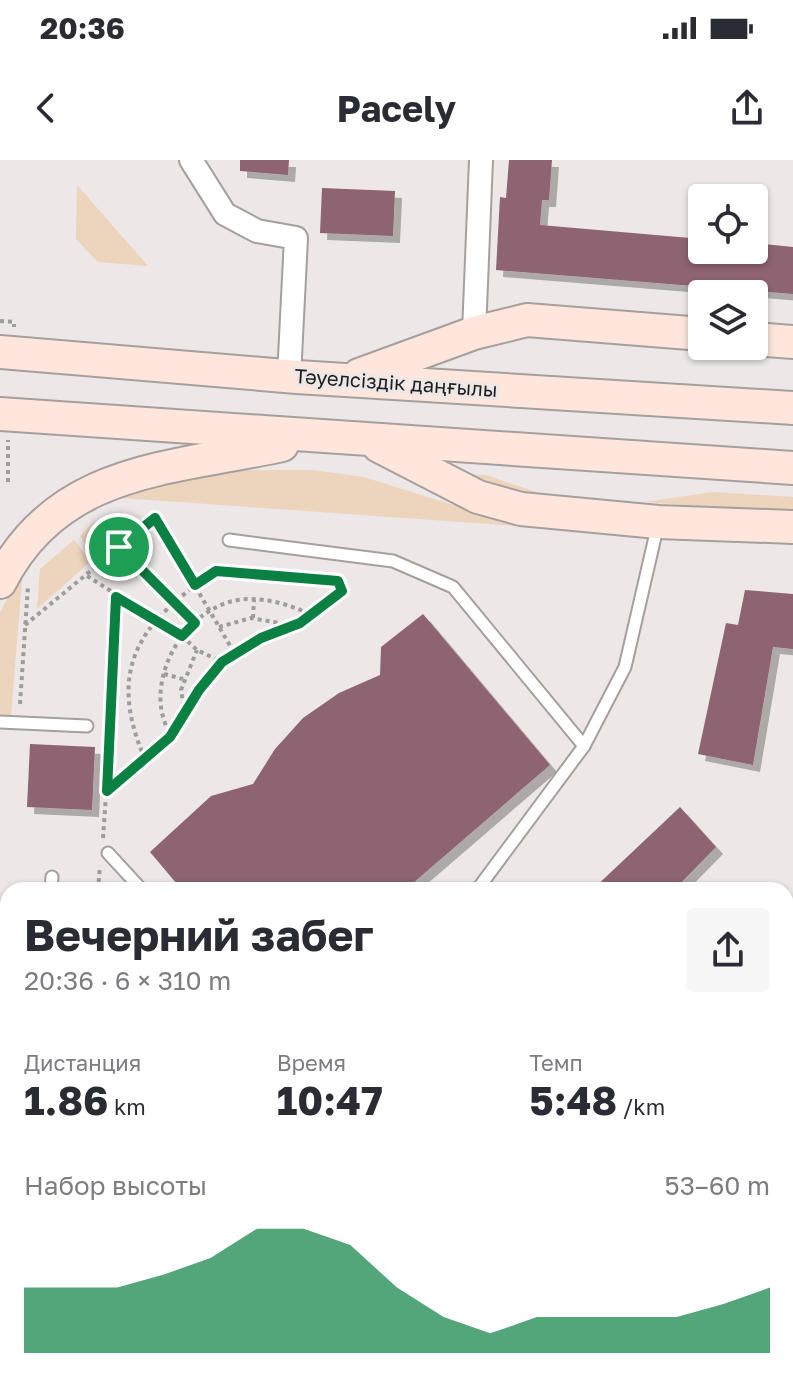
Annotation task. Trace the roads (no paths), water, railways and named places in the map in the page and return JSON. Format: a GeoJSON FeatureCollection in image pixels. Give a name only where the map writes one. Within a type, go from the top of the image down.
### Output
{"type":"FeatureCollection","features":[{"type":"Feature","properties":{"kind":"main road"},"geometry":{"type":"LineString","coordinates":[[345,380],[474,333],[527,320],[688,333]]}},
{"type":"Feature","properties":{"kind":"main road"},"geometry":{"type":"LineString","coordinates":[[768,340],[793,342]]}},
{"type":"Feature","properties":{"kind":"main road","name":"Тәуелсіздік даңғылы"},"geometry":{"type":"LineString","coordinates":[[0,352],[289,377],[793,408]]}},
{"type":"Feature","properties":{"kind":"main road"},"geometry":{"type":"LineString","coordinates":[[4,414],[793,468]]}},
{"type":"Feature","properties":{"kind":"main road"},"geometry":{"type":"LineString","coordinates":[[14,582],[10,563],[44,522],[111,483],[184,461],[326,436]]}},
{"type":"Feature","properties":{"kind":"main road"},"geometry":{"type":"LineString","coordinates":[[365,439],[478,497],[521,509],[658,522],[793,527]]}},
{"type":"Feature","properties":{"kind":"street"},"geometry":{"type":"LineString","coordinates":[[191,160],[225,214],[257,231],[296,238],[289,377]]}},
{"type":"Feature","properties":{"kind":"street"},"geometry":{"type":"LineString","coordinates":[[474,333],[481,160]]}},
{"type":"Feature","properties":{"kind":"lane"},"geometry":{"type":"LineString","coordinates":[[483,882],[584,746],[625,667],[658,522]]}},
{"type":"Feature","properties":{"kind":"lane"},"geometry":{"type":"LineString","coordinates":[[229,540],[393,561],[453,587],[584,746]]}},
{"type":"Feature","properties":{"kind":"lane"},"geometry":{"type":"LineString","coordinates":[[0,722],[87,726]]}},
{"type":"Feature","properties":{"kind":"lane"},"geometry":{"type":"LineString","coordinates":[[104,851],[134,882]]}}]}
